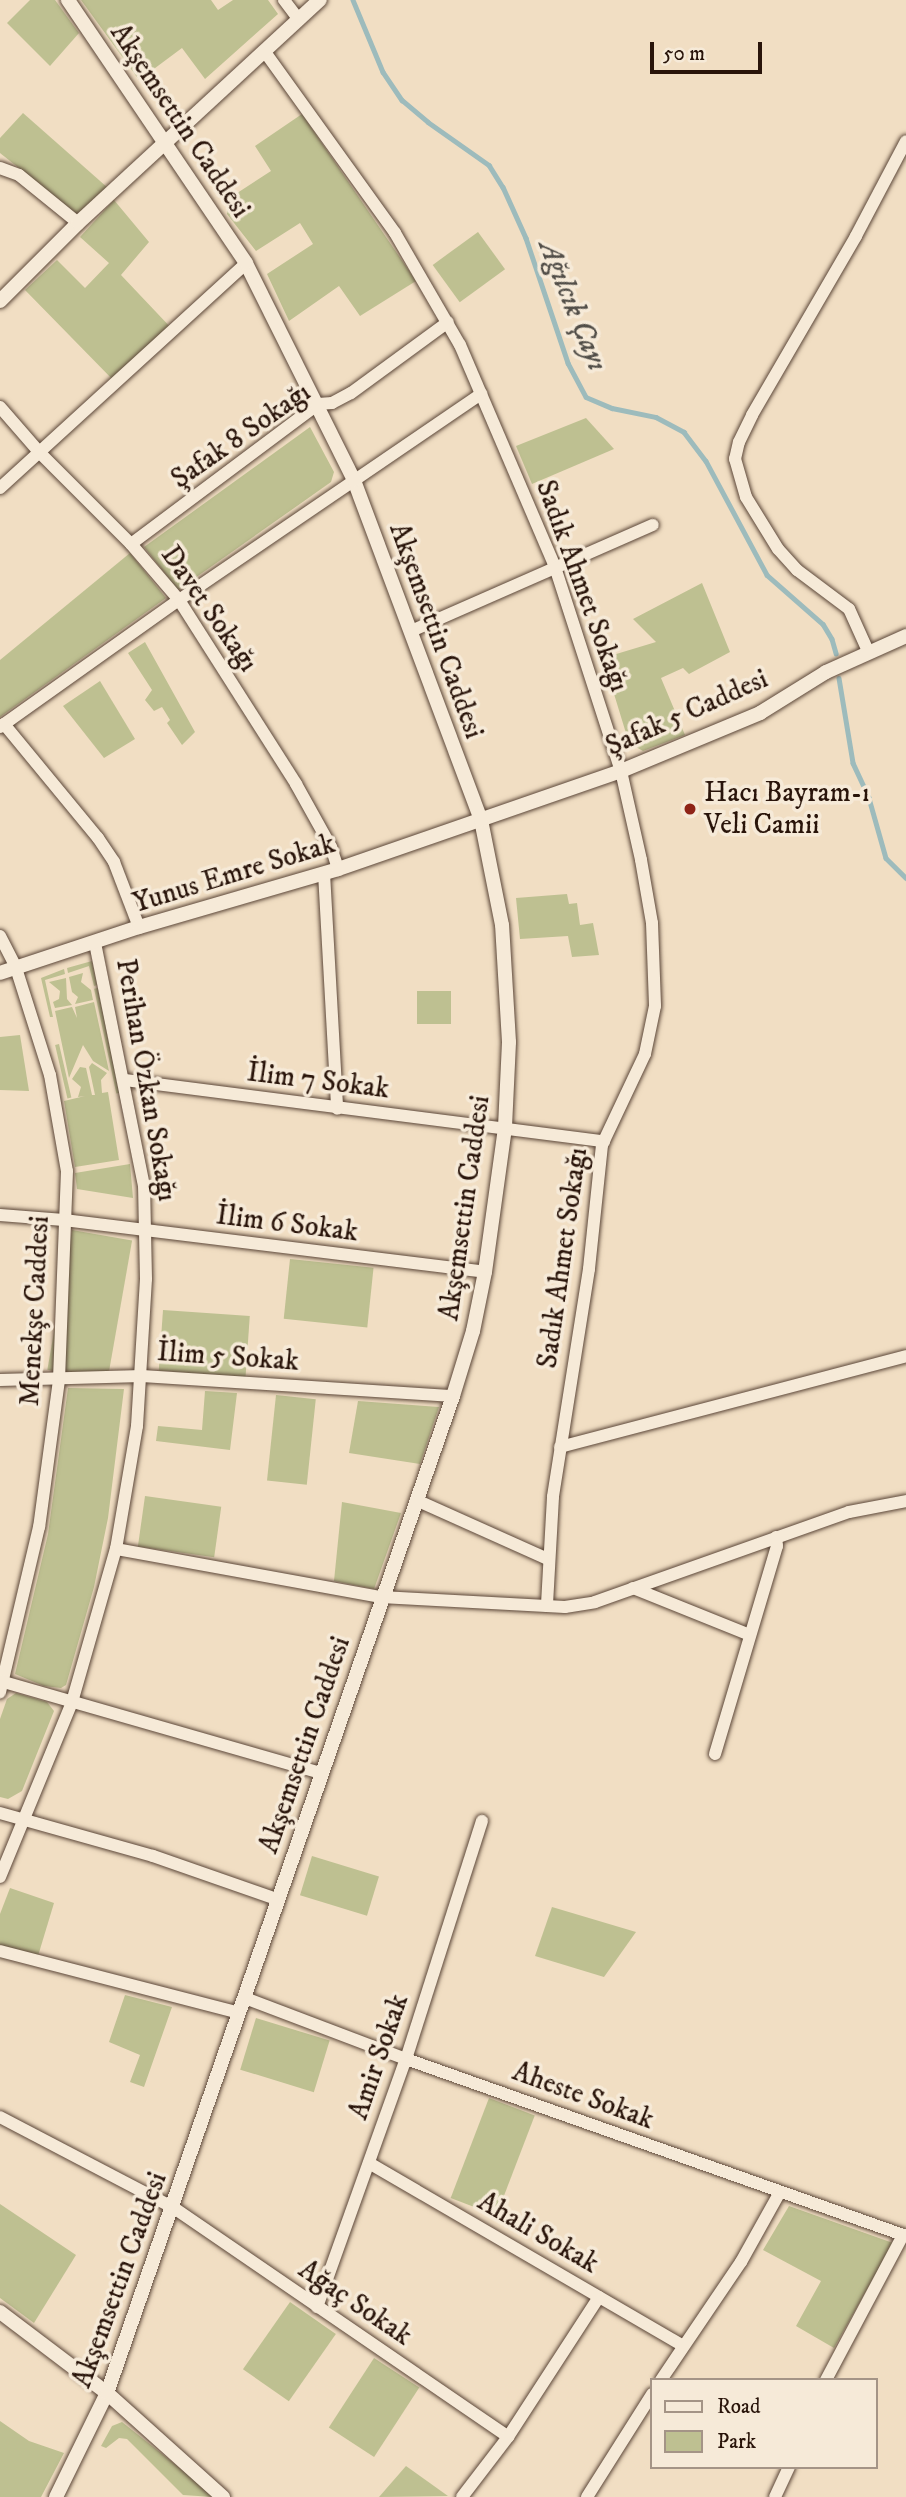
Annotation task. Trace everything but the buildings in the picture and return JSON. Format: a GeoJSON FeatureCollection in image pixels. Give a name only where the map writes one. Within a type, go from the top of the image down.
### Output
{"type":"FeatureCollection","features":[{"type":"Feature","properties":{"kind":"street","name":"Akşemsettin Caddesi"},"geometry":{"type":"LineString","coordinates":[[56,2497],[107,2393],[174,2208],[381,1597],[453,1396],[473,1331],[485,1272],[505,1127],[509,1042],[502,925],[481,820],[354,480],[246,263],[166,141],[68,0]]}},
{"type":"Feature","properties":{"kind":"street"},"geometry":{"type":"LineString","coordinates":[[284,0],[299,20]]}},
{"type":"Feature","properties":{"kind":"street"},"geometry":{"type":"LineString","coordinates":[[0,301],[78,223],[320,0]]}},
{"type":"Feature","properties":{"kind":"street","name":"Sadık Ahmet Sokağı"},"geometry":{"type":"LineString","coordinates":[[265,52],[395,233],[448,322],[481,394],[555,566],[621,771],[652,923],[655,1006],[645,1054],[604,1141],[589,1269],[560,1447],[548,1559],[547,1606]]}},
{"type":"Feature","properties":{"kind":"street"},"geometry":{"type":"LineString","coordinates":[[868,651],[849,609],[797,570],[778,549],[746,497],[734,459],[738,442],[752,415],[856,236],[906,141]]}},
{"type":"Feature","properties":{"kind":"street"},"geometry":{"type":"LineString","coordinates":[[0,168],[19,175],[78,223]]}},
{"type":"Feature","properties":{"kind":"street"},"geometry":{"type":"LineString","coordinates":[[0,488],[246,263]]}},
{"type":"Feature","properties":{"kind":"street","name":"Şafak 8 Sokağı"},"geometry":{"type":"LineString","coordinates":[[131,544],[318,404],[331,402],[351,393],[448,322]]}},
{"type":"Feature","properties":{"kind":"street"},"geometry":{"type":"LineString","coordinates":[[139,927],[114,862],[98,838],[2,726],[179,600],[481,394]]}},
{"type":"Feature","properties":{"kind":"street","name":"Davet Sokağı"},"geometry":{"type":"LineString","coordinates":[[0,407],[40,453],[131,544],[179,600],[296,784],[331,847],[337,1109]]}},
{"type":"Feature","properties":{"kind":"street"},"geometry":{"type":"LineString","coordinates":[[411,631],[653,525]]}},
{"type":"Feature","properties":{"kind":"street","name":"Şafak 5 Caddesi"},"geometry":{"type":"LineString","coordinates":[[481,820],[621,771],[760,713],[826,671],[868,651],[905,640]]}},
{"type":"Feature","properties":{"kind":"street","name":"Yunus Emre Sokak"},"geometry":{"type":"LineString","coordinates":[[0,973],[139,927],[331,871],[481,820]]}},
{"type":"Feature","properties":{"kind":"street","name":"Menekşe Caddesi"},"geometry":{"type":"LineString","coordinates":[[0,936],[16,968],[59,1116],[67,1171],[60,1380],[39,1527],[1,1685]]}},
{"type":"Feature","properties":{"kind":"street","name":"Perihan Özkan Sokağı"},"geometry":{"type":"LineString","coordinates":[[0,1877],[72,1702],[116,1549],[132,1460],[142,1376],[147,1232],[144,1186],[125,1080],[95,942]]}},
{"type":"Feature","properties":{"kind":"street","name":"İlim 7 Sokak"},"geometry":{"type":"LineString","coordinates":[[125,1080],[604,1141]]}},
{"type":"Feature","properties":{"kind":"street","name":"İlim 6 Sokak"},"geometry":{"type":"LineString","coordinates":[[0,1215],[64,1220],[485,1272]]}},
{"type":"Feature","properties":{"kind":"street"},"geometry":{"type":"LineString","coordinates":[[560,1447],[906,1356]]}},
{"type":"Feature","properties":{"kind":"street","name":"İlim 5 Sokak"},"geometry":{"type":"LineString","coordinates":[[0,1380],[142,1376],[453,1396]]}},
{"type":"Feature","properties":{"kind":"street"},"geometry":{"type":"LineString","coordinates":[[416,1500],[548,1559]]}},
{"type":"Feature","properties":{"kind":"street"},"geometry":{"type":"LineString","coordinates":[[116,1549],[381,1597],[565,1607],[595,1602],[849,1512],[906,1501]]}},
{"type":"Feature","properties":{"kind":"street"},"geometry":{"type":"LineString","coordinates":[[715,1754],[777,1546],[776,1537]]}},
{"type":"Feature","properties":{"kind":"street"},"geometry":{"type":"LineString","coordinates":[[633,1588],[750,1635]]}},
{"type":"Feature","properties":{"kind":"street"},"geometry":{"type":"LineString","coordinates":[[1,1685],[72,1702],[321,1773]]}},
{"type":"Feature","properties":{"kind":"street"},"geometry":{"type":"LineString","coordinates":[[0,1813],[153,1856],[279,1900]]}},
{"type":"Feature","properties":{"kind":"street","name":"Amir Sokak"},"geometry":{"type":"LineString","coordinates":[[317,2307],[406,2059],[482,1821]]}},
{"type":"Feature","properties":{"kind":"street"},"geometry":{"type":"LineString","coordinates":[[0,1951],[239,2013]]}},
{"type":"Feature","properties":{"kind":"street","name":"Aheste Sokak"},"geometry":{"type":"LineString","coordinates":[[244,1998],[406,2059],[904,2235]]}},
{"type":"Feature","properties":{"kind":"street","name":"Ağaç Sokak"},"geometry":{"type":"LineString","coordinates":[[0,2118],[174,2208],[509,2437]]}},
{"type":"Feature","properties":{"kind":"street","name":"Ahali Sokak"},"geometry":{"type":"LineString","coordinates":[[369,2163],[682,2346]]}},
{"type":"Feature","properties":{"kind":"street"},"geometry":{"type":"LineString","coordinates":[[662,2378],[741,2263],[780,2192]]}},
{"type":"Feature","properties":{"kind":"street"},"geometry":{"type":"LineString","coordinates":[[827,2378],[864,2302],[904,2235]]}},
{"type":"Feature","properties":{"kind":"street"},"geometry":{"type":"LineString","coordinates":[[464,2497],[509,2437],[599,2297]]}},
{"type":"Feature","properties":{"kind":"street"},"geometry":{"type":"LineString","coordinates":[[0,2312],[107,2393],[223,2497]]}},
{"type":"Feature","properties":{"kind":"street"},"geometry":{"type":"LineString","coordinates":[[587,2497],[650,2397]]}},
{"type":"Feature","properties":{"kind":"street"},"geometry":{"type":"LineString","coordinates":[[775,2497],[788,2469]]}},
{"type":"Feature","properties":{"kind":"green space"},"geometry":{"type":"Polygon","coordinates":[[[30,0],[55,0],[79,33],[50,66],[7,23],[30,0]]]}},
{"type":"Feature","properties":{"kind":"green space"},"geometry":{"type":"Polygon","coordinates":[[[81,0],[211,0],[218,10],[233,0],[268,0],[278,14],[205,79],[182,48],[139,80],[81,0]]]}},
{"type":"Feature","properties":{"kind":"green space"},"geometry":{"type":"Polygon","coordinates":[[[23,113],[108,188],[78,215],[0,153],[0,138],[23,113]]]}},
{"type":"Feature","properties":{"kind":"green space"},"geometry":{"type":"Polygon","coordinates":[[[302,114],[416,281],[360,316],[339,286],[289,321],[267,274],[313,244],[300,223],[256,251],[227,214],[228,199],[271,171],[255,146],[302,114]]]}},
{"type":"Feature","properties":{"kind":"green space"},"geometry":{"type":"Polygon","coordinates":[[[114,200],[149,242],[121,275],[174,331],[116,383],[25,290],[57,260],[85,288],[109,263],[80,237],[114,200]]]}},
{"type":"Feature","properties":{"kind":"green space"},"geometry":{"type":"Polygon","coordinates":[[[478,232],[505,269],[460,302],[433,265],[478,232]]]}},
{"type":"Feature","properties":{"kind":"green space"},"geometry":{"type":"Polygon","coordinates":[[[586,418],[614,449],[532,484],[516,446],[586,418]]]}},
{"type":"Feature","properties":{"kind":"green space"},"geometry":{"type":"Polygon","coordinates":[[[310,427],[334,472],[331,482],[178,590],[144,547],[310,427]]]}},
{"type":"Feature","properties":{"kind":"green space"},"geometry":{"type":"Polygon","coordinates":[[[130,553],[166,598],[0,717],[0,660],[130,553]]]}},
{"type":"Feature","properties":{"kind":"green space"},"geometry":{"type":"Polygon","coordinates":[[[702,583],[730,652],[689,674],[683,668],[661,678],[685,735],[643,751],[629,743],[603,658],[656,642],[633,619],[702,583]]]}},
{"type":"Feature","properties":{"kind":"green space"},"geometry":{"type":"Polygon","coordinates":[[[145,642],[195,732],[182,745],[167,723],[170,720],[162,707],[154,711],[145,700],[152,690],[128,653],[145,642]]]}},
{"type":"Feature","properties":{"kind":"green space"},"geometry":{"type":"Polygon","coordinates":[[[100,681],[135,739],[104,758],[63,706],[100,681]]]}},
{"type":"Feature","properties":{"kind":"green space"},"geometry":{"type":"Polygon","coordinates":[[[567,894],[569,904],[577,903],[580,925],[593,923],[599,955],[572,957],[568,936],[520,939],[516,898],[567,894]]]}},
{"type":"Feature","properties":{"kind":"green space"},"geometry":{"type":"Polygon","coordinates":[[[92,961],[97,985],[94,986],[89,966],[68,973],[67,968],[92,961]]]}},
{"type":"Feature","properties":{"kind":"green space"},"geometry":{"type":"Polygon","coordinates":[[[64,969],[65,974],[45,980],[53,1017],[50,1017],[41,978],[64,969]]]}},
{"type":"Feature","properties":{"kind":"green space"},"geometry":{"type":"Polygon","coordinates":[[[83,973],[81,982],[91,990],[93,1000],[75,1004],[78,997],[72,992],[69,977],[83,973]]]}},
{"type":"Feature","properties":{"kind":"green space"},"geometry":{"type":"Polygon","coordinates":[[[66,978],[67,999],[72,1005],[55,1008],[53,1002],[59,999],[60,991],[49,982],[66,978]]]}},
{"type":"Feature","properties":{"kind":"green space"},"geometry":{"type":"Polygon","coordinates":[[[98,988],[120,1093],[116,1093],[94,989],[98,988]]]}},
{"type":"Feature","properties":{"kind":"green space"},"geometry":{"type":"Polygon","coordinates":[[[417,991],[451,991],[451,1024],[417,1024],[417,991]]]}},
{"type":"Feature","properties":{"kind":"green space"},"geometry":{"type":"Polygon","coordinates":[[[94,1002],[109,1071],[93,1061],[83,1045],[69,1078],[55,1011],[72,1007],[77,1018],[75,1007],[94,1002]]]}},
{"type":"Feature","properties":{"kind":"green space"},"geometry":{"type":"Polygon","coordinates":[[[20,1035],[29,1091],[0,1090],[0,1037],[20,1035]]]}},
{"type":"Feature","properties":{"kind":"green space"},"geometry":{"type":"Polygon","coordinates":[[[59,1044],[71,1098],[67,1098],[55,1045],[59,1044]]]}},
{"type":"Feature","properties":{"kind":"green space"},"geometry":{"type":"Polygon","coordinates":[[[92,1063],[107,1073],[101,1080],[102,1093],[108,1092],[119,1160],[75,1167],[64,1101],[85,1096],[78,1097],[81,1087],[72,1079],[80,1067],[86,1068],[92,1095],[95,1095],[89,1067],[92,1063]]]}},
{"type":"Feature","properties":{"kind":"green space"},"geometry":{"type":"Polygon","coordinates":[[[130,1164],[133,1198],[77,1189],[75,1173],[130,1164]]]}},
{"type":"Feature","properties":{"kind":"green space"},"geometry":{"type":"Polygon","coordinates":[[[72,1230],[132,1241],[107,1380],[47,1370],[72,1230]]]}},
{"type":"Feature","properties":{"kind":"green space"},"geometry":{"type":"Polygon","coordinates":[[[290,1259],[374,1268],[367,1327],[284,1319],[290,1259]]]}},
{"type":"Feature","properties":{"kind":"green space"},"geometry":{"type":"Polygon","coordinates":[[[163,1310],[250,1316],[246,1377],[159,1371],[163,1310]]]}},
{"type":"Feature","properties":{"kind":"green space"},"geometry":{"type":"Polygon","coordinates":[[[68,1388],[124,1389],[108,1518],[94,1587],[66,1685],[61,1688],[44,1686],[15,1674],[48,1534],[68,1388]]]}},
{"type":"Feature","properties":{"kind":"green space"},"geometry":{"type":"Polygon","coordinates":[[[205,1391],[237,1393],[230,1450],[156,1441],[158,1426],[202,1430],[205,1391]]]}},
{"type":"Feature","properties":{"kind":"green space"},"geometry":{"type":"Polygon","coordinates":[[[276,1395],[316,1399],[307,1485],[267,1481],[276,1395]]]}},
{"type":"Feature","properties":{"kind":"green space"},"geometry":{"type":"Polygon","coordinates":[[[358,1401],[439,1407],[420,1464],[349,1453],[358,1401]]]}},
{"type":"Feature","properties":{"kind":"green space"},"geometry":{"type":"Polygon","coordinates":[[[145,1496],[221,1507],[214,1557],[138,1547],[145,1496]]]}},
{"type":"Feature","properties":{"kind":"green space"},"geometry":{"type":"Polygon","coordinates":[[[342,1502],[401,1513],[374,1589],[334,1581],[342,1502]]]}},
{"type":"Feature","properties":{"kind":"green space"},"geometry":{"type":"Polygon","coordinates":[[[16,1693],[47,1702],[54,1711],[22,1791],[8,1799],[0,1797],[0,1719],[7,1699],[16,1693]]]}},
{"type":"Feature","properties":{"kind":"green space"},"geometry":{"type":"Polygon","coordinates":[[[312,1856],[379,1876],[367,1916],[300,1895],[312,1856]]]}},
{"type":"Feature","properties":{"kind":"green space"},"geometry":{"type":"Polygon","coordinates":[[[10,1888],[54,1903],[38,1956],[0,1946],[0,1914],[10,1888]]]}},
{"type":"Feature","properties":{"kind":"green space"},"geometry":{"type":"Polygon","coordinates":[[[552,1907],[636,1932],[604,1977],[535,1956],[552,1907]]]}},
{"type":"Feature","properties":{"kind":"green space"},"geometry":{"type":"Polygon","coordinates":[[[125,1995],[172,2007],[144,2087],[130,2082],[140,2055],[109,2042],[125,1995]]]}},
{"type":"Feature","properties":{"kind":"green space"},"geometry":{"type":"Polygon","coordinates":[[[256,2018],[330,2041],[314,2092],[240,2070],[256,2018]]]}},
{"type":"Feature","properties":{"kind":"green space"},"geometry":{"type":"Polygon","coordinates":[[[489,2098],[535,2116],[496,2215],[451,2198],[489,2098]]]}},
{"type":"Feature","properties":{"kind":"green space"},"geometry":{"type":"Polygon","coordinates":[[[0,2204],[76,2255],[34,2323],[0,2298],[0,2204]]]}},
{"type":"Feature","properties":{"kind":"green space"},"geometry":{"type":"Polygon","coordinates":[[[789,2206],[893,2243],[834,2348],[796,2326],[821,2281],[763,2250],[789,2206]]]}},
{"type":"Feature","properties":{"kind":"green space"},"geometry":{"type":"Polygon","coordinates":[[[290,2302],[336,2334],[289,2401],[243,2369],[290,2302]]]}},
{"type":"Feature","properties":{"kind":"green space"},"geometry":{"type":"Polygon","coordinates":[[[374,2358],[419,2387],[374,2457],[329,2428],[374,2358]]]}},
{"type":"Feature","properties":{"kind":"green space"},"geometry":{"type":"Polygon","coordinates":[[[0,2421],[29,2441],[64,2453],[41,2497],[0,2497],[0,2421]]]}},
{"type":"Feature","properties":{"kind":"green space"},"geometry":{"type":"Polygon","coordinates":[[[122,2422],[213,2497],[183,2495],[127,2439],[119,2438],[106,2448],[101,2446],[112,2426],[122,2422]]]}},
{"type":"Feature","properties":{"kind":"green space"},"geometry":{"type":"Polygon","coordinates":[[[406,2466],[448,2496],[379,2497],[406,2466]]]}},
{"type":"Feature","properties":{"kind":"waterway","name":"Ağılcık Çayı"},"geometry":{"type":"LineString","coordinates":[[353,0],[383,72],[402,100],[489,165],[503,187],[526,238],[568,363],[586,397],[612,408],[656,417],[684,432],[706,461],[767,575],[823,624],[836,653]]}},
{"type":"Feature","properties":{"kind":"waterway","name":"Ağılcık Çayı"},"geometry":{"type":"LineString","coordinates":[[839,678],[853,763],[869,798],[886,858],[906,878]]}},
{"type":"Feature","properties":{"kind":"place","name":"Hacı Bayram-ı Veli Camii"},"geometry":{"type":"Point","coordinates":[690,809]}}]}
